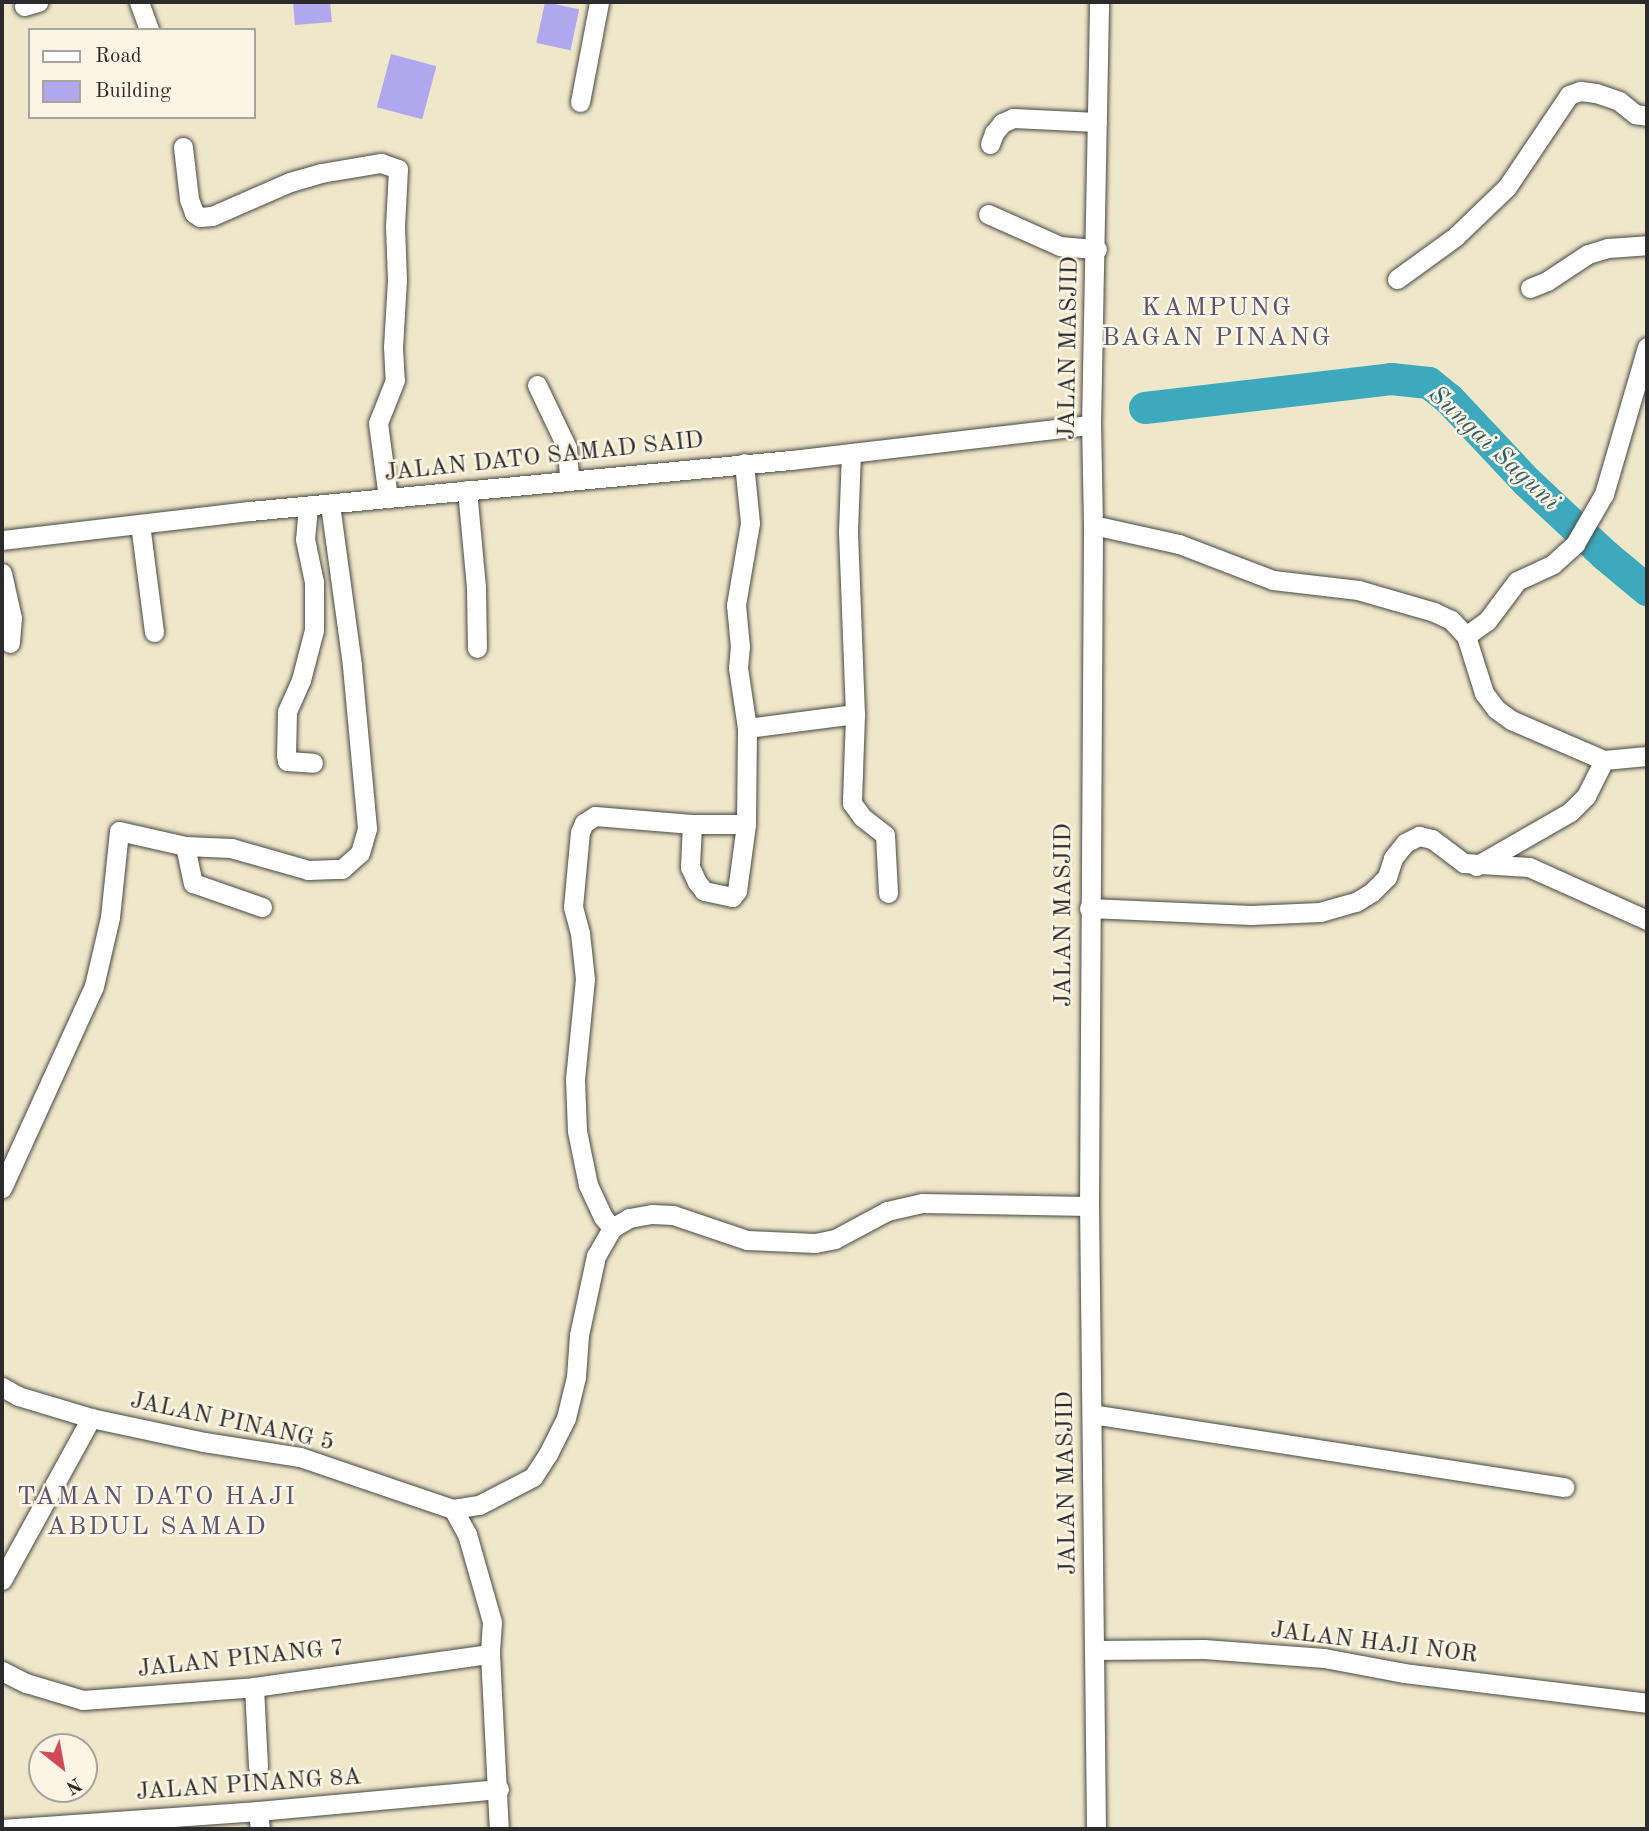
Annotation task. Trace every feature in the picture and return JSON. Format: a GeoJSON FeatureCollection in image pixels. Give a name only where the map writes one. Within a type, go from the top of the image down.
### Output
{"type":"FeatureCollection","features":[{"type":"Feature","properties":{"kind":"street"},"geometry":{"type":"LineString","coordinates":[[139,2],[148,28]]}},
{"type":"Feature","properties":{"kind":"street"},"geometry":{"type":"LineString","coordinates":[[580,102],[599,2]]}},
{"type":"Feature","properties":{"kind":"street","name":"JALAN MASJID"},"geometry":{"type":"LineString","coordinates":[[1096,1829],[1089,1206],[1089,908],[1093,526],[1091,425],[1097,249],[1099,2]]}},
{"type":"Feature","properties":{"kind":"street"},"geometry":{"type":"LineString","coordinates":[[1397,279],[1455,237],[1507,187],[1569,95],[1580,91],[1596,93],[1619,101],[1635,114],[1647,116]]}},
{"type":"Feature","properties":{"kind":"street"},"geometry":{"type":"LineString","coordinates":[[990,144],[1002,123],[1013,118],[1097,122]]}},
{"type":"Feature","properties":{"kind":"street"},"geometry":{"type":"LineString","coordinates":[[183,147],[189,199],[194,213],[200,218],[212,216],[290,182],[321,173],[380,163],[398,169],[395,226],[397,280],[393,347],[395,380],[378,423],[388,498]]}},
{"type":"Feature","properties":{"kind":"street"},"geometry":{"type":"LineString","coordinates":[[988,214],[1060,246],[1097,249]]}},
{"type":"Feature","properties":{"kind":"street"},"geometry":{"type":"LineString","coordinates":[[1530,288],[1588,254],[1608,248],[1647,244]]}},
{"type":"Feature","properties":{"kind":"street"},"geometry":{"type":"LineString","coordinates":[[1466,636],[1487,621],[1517,581],[1553,564],[1575,544],[1604,494],[1647,347]]}},
{"type":"Feature","properties":{"kind":"street"},"geometry":{"type":"LineString","coordinates":[[537,385],[568,453],[569,480]]}},
{"type":"Feature","properties":{"kind":"street","name":"JALAN DATO SAMAD SAID"},"geometry":{"type":"LineString","coordinates":[[2,540],[308,506],[851,453],[1091,425]]}},
{"type":"Feature","properties":{"kind":"street"},"geometry":{"type":"LineString","coordinates":[[851,453],[848,532],[855,714],[852,803],[862,817],[885,835],[888,893]]}},
{"type":"Feature","properties":{"kind":"street"},"geometry":{"type":"LineString","coordinates":[[692,824],[690,857],[697,882],[704,891],[732,897],[737,891],[746,824],[747,728],[738,668],[740,647],[736,606],[750,523],[744,463]]}},
{"type":"Feature","properties":{"kind":"street"},"geometry":{"type":"LineString","coordinates":[[467,490],[476,587],[477,648]]}},
{"type":"Feature","properties":{"kind":"street"},"geometry":{"type":"LineString","coordinates":[[2,1188],[93,986],[110,917],[119,831],[185,846],[231,848],[308,870],[331,872],[342,869],[360,853],[367,828],[352,664],[330,505]]}},
{"type":"Feature","properties":{"kind":"street"},"geometry":{"type":"LineString","coordinates":[[308,506],[305,539],[314,582],[314,630],[301,680],[287,712],[286,755],[288,762],[313,763]]}},
{"type":"Feature","properties":{"kind":"street"},"geometry":{"type":"LineString","coordinates":[[139,524],[154,632]]}},
{"type":"Feature","properties":{"kind":"street"},"geometry":{"type":"LineString","coordinates":[[1093,526],[1179,544],[1273,580],[1358,590],[1415,606],[1451,620],[1466,636],[1484,692],[1496,709],[1511,720],[1604,761],[1647,756]]}},
{"type":"Feature","properties":{"kind":"street"},"geometry":{"type":"LineString","coordinates":[[2,573],[12,618],[10,643]]}},
{"type":"Feature","properties":{"kind":"street"},"geometry":{"type":"LineString","coordinates":[[747,728],[855,714]]}},
{"type":"Feature","properties":{"kind":"street"},"geometry":{"type":"LineString","coordinates":[[1475,866],[1570,812],[1586,796],[1604,761]]}},
{"type":"Feature","properties":{"kind":"street"},"geometry":{"type":"LineString","coordinates":[[612,1228],[603,1217],[588,1185],[578,1131],[575,1079],[585,979],[580,933],[573,906],[580,832],[584,823],[595,816],[692,824],[746,824]]}},
{"type":"Feature","properties":{"kind":"street"},"geometry":{"type":"LineString","coordinates":[[1089,908],[1251,915],[1320,912],[1356,902],[1372,892],[1387,877],[1393,858],[1405,843],[1419,836],[1432,839],[1453,858],[1475,866],[1530,867],[1647,920]]}},
{"type":"Feature","properties":{"kind":"street"},"geometry":{"type":"LineString","coordinates":[[1524,836],[1530,867]]}},
{"type":"Feature","properties":{"kind":"street"},"geometry":{"type":"LineString","coordinates":[[185,846],[193,883],[262,906]]}},
{"type":"Feature","properties":{"kind":"street"},"geometry":{"type":"LineString","coordinates":[[499,1829],[490,1654],[492,1622],[485,1589],[467,1534],[453,1509],[479,1505],[533,1477],[548,1454],[566,1418],[576,1377],[579,1335],[596,1256],[612,1228],[629,1218],[652,1214],[673,1215],[747,1240],[815,1243],[835,1240],[887,1211],[922,1203],[1089,1206]]}},
{"type":"Feature","properties":{"kind":"street","name":"JALAN PINANG 5"},"geometry":{"type":"LineString","coordinates":[[2,1387],[18,1396],[91,1418],[204,1442],[300,1457],[453,1509]]}},
{"type":"Feature","properties":{"kind":"street"},"geometry":{"type":"LineString","coordinates":[[1092,1414],[1563,1487]]}},
{"type":"Feature","properties":{"kind":"street"},"geometry":{"type":"LineString","coordinates":[[2,1580],[91,1418]]}},
{"type":"Feature","properties":{"kind":"street","name":"JALAN HAJI NOR"},"geometry":{"type":"LineString","coordinates":[[1094,1650],[1191,1649],[1324,1658],[1404,1673],[1647,1703]]}},
{"type":"Feature","properties":{"kind":"street","name":"JALAN PINANG 7"},"geometry":{"type":"LineString","coordinates":[[2,1671],[26,1683],[83,1700],[254,1687],[490,1654]]}},
{"type":"Feature","properties":{"kind":"street"},"geometry":{"type":"LineString","coordinates":[[254,1687],[258,1767]]}},
{"type":"Feature","properties":{"kind":"street","name":"JALAN PINANG 8A"},"geometry":{"type":"LineString","coordinates":[[2,1829],[259,1820],[499,1790]]}},
{"type":"Feature","properties":{"kind":"building"},"geometry":{"type":"Polygon","coordinates":[[[293,2],[330,2],[332,22],[295,25],[293,2]]]}},
{"type":"Feature","properties":{"kind":"building"},"geometry":{"type":"Polygon","coordinates":[[[545,2],[579,9],[571,50],[536,43],[545,2]]]}},
{"type":"Feature","properties":{"kind":"building"},"geometry":{"type":"Polygon","coordinates":[[[391,54],[436,66],[422,119],[377,107],[391,54]]]}},
{"type":"Feature","properties":{"kind":"waterway","name":"Sungai Saguni"},"geometry":{"type":"LineString","coordinates":[[1145,408],[1391,379],[1429,383],[1449,399],[1527,482],[1647,590]]}},
{"type":"Feature","properties":{"kind":"district","name":"KAMPUNG BAGAN PINANG"},"geometry":{"type":"Point","coordinates":[1217,324]}},
{"type":"Feature","properties":{"kind":"district","name":"TAMAN DATO HAJI ABDUL SAMAD"},"geometry":{"type":"Point","coordinates":[157,1513]}}]}
